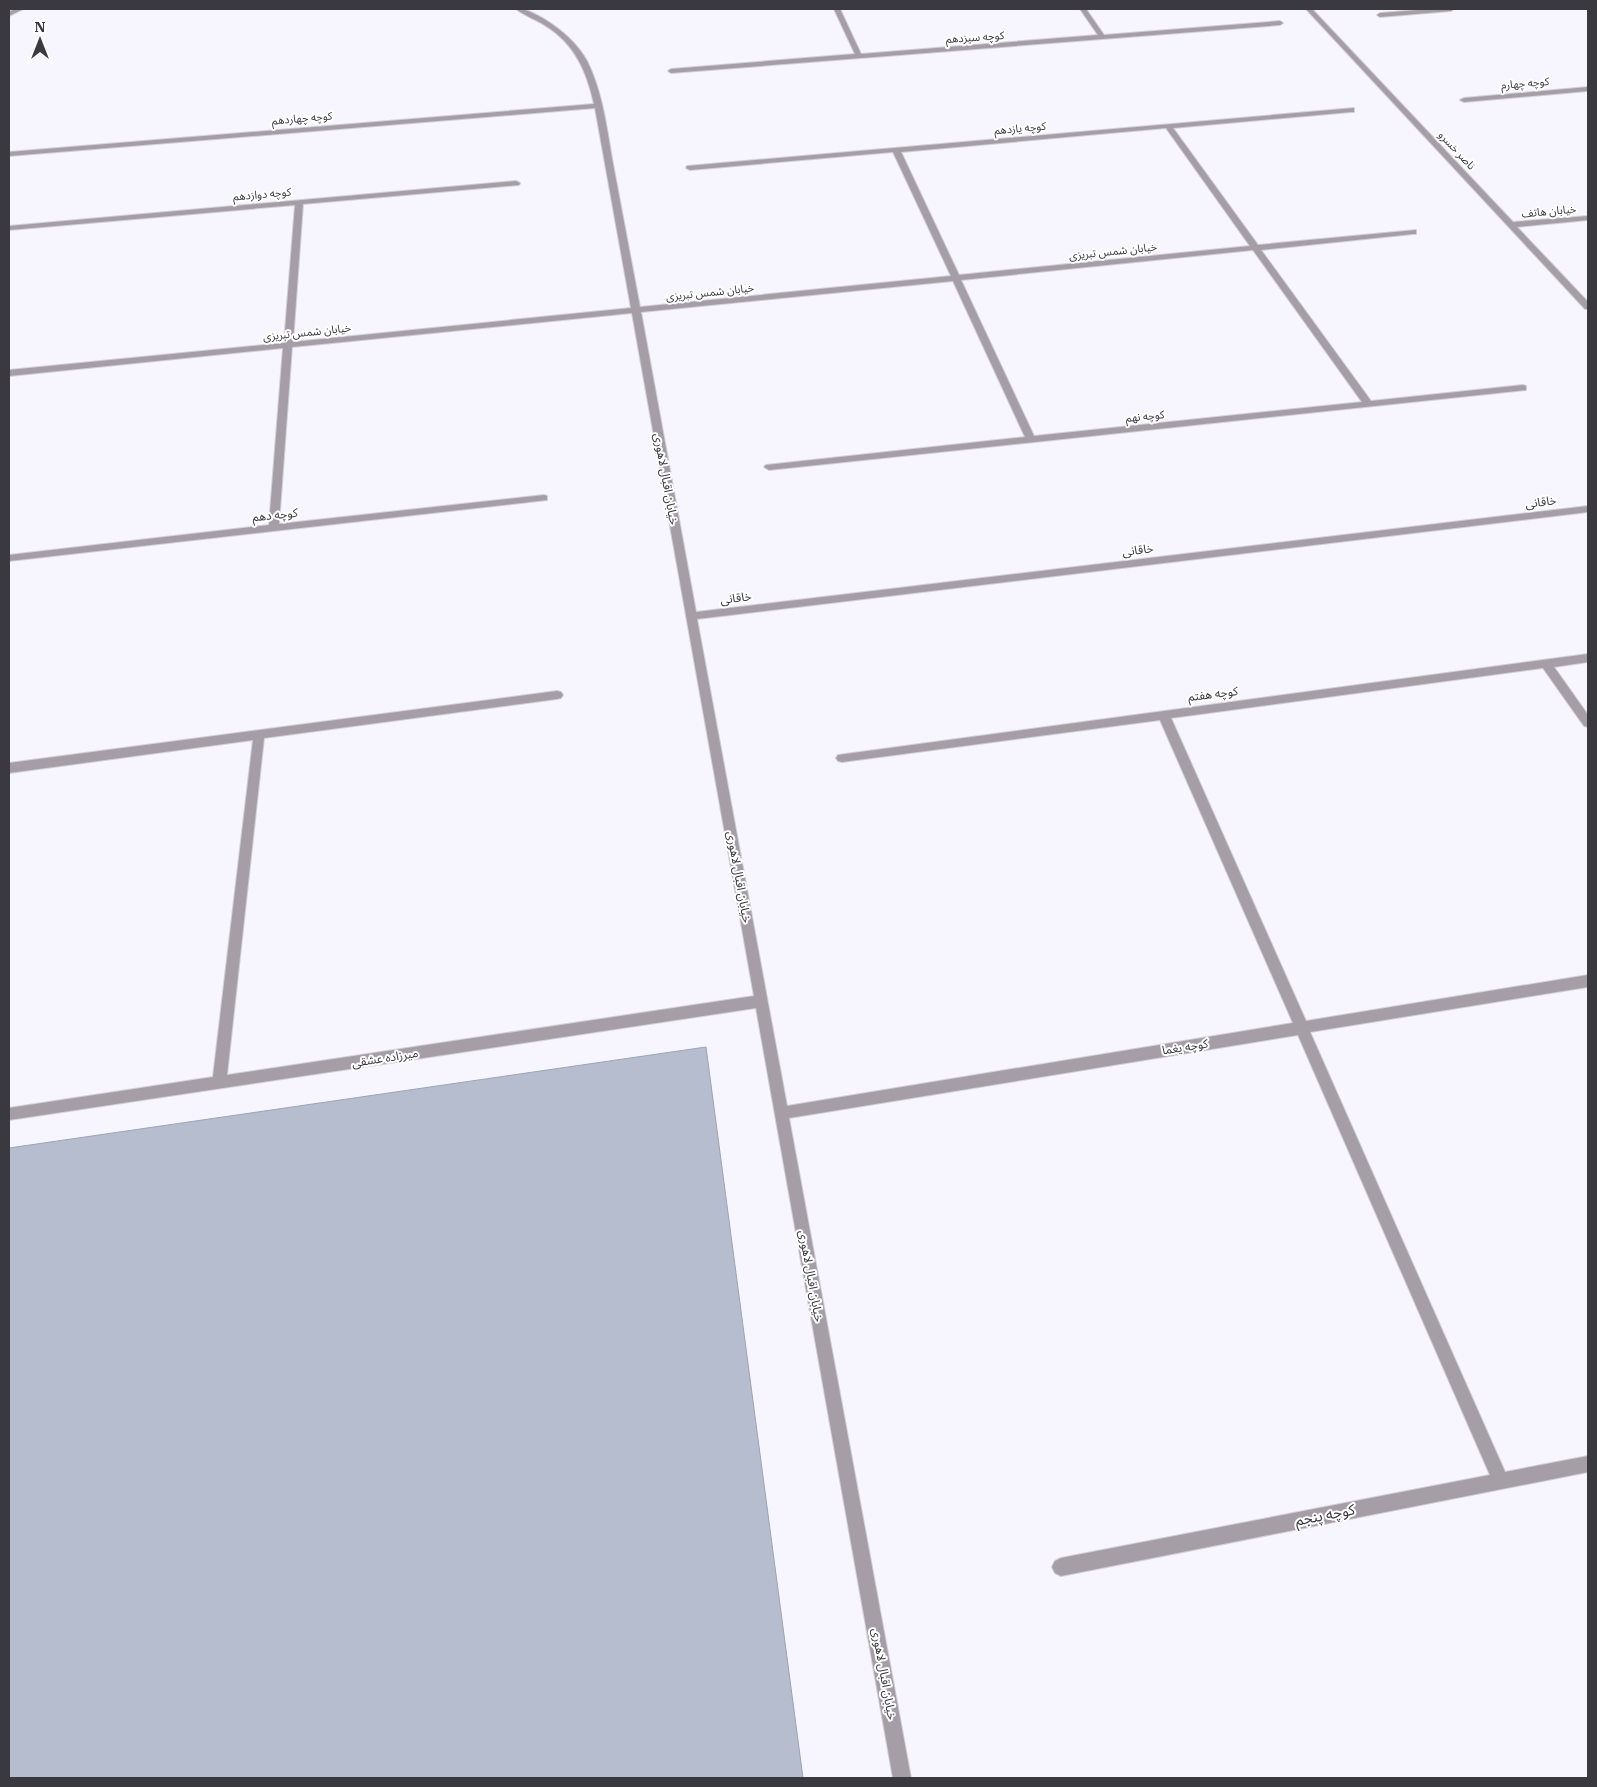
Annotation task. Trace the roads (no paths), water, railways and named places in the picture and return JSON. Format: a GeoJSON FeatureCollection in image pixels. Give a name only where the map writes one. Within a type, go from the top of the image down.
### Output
{"type":"FeatureCollection","features":[{"type":"Feature","properties":{"kind":"street"},"geometry":{"type":"LineString","coordinates":[[9,14],[20,9]]}},
{"type":"Feature","properties":{"kind":"street","name":"خیابان اقبال لاهوری"},"geometry":{"type":"LineString","coordinates":[[519,9],[547,23],[566,38],[581,57],[592,83],[597,106],[692,616],[902,1778]]}},
{"type":"Feature","properties":{"kind":"street"},"geometry":{"type":"LineString","coordinates":[[837,9],[859,56]]}},
{"type":"Feature","properties":{"kind":"street"},"geometry":{"type":"LineString","coordinates":[[1083,9],[1102,37]]}},
{"type":"Feature","properties":{"kind":"street","name":"ناصر خسرو"},"geometry":{"type":"LineString","coordinates":[[1309,9],[1588,307]]}},
{"type":"Feature","properties":{"kind":"street"},"geometry":{"type":"LineString","coordinates":[[1380,15],[1451,9]]}},
{"type":"Feature","properties":{"kind":"street","name":"کوچه سیزدهم"},"geometry":{"type":"LineString","coordinates":[[671,71],[1280,23]]}},
{"type":"Feature","properties":{"kind":"street","name":"کوچه چهارم"},"geometry":{"type":"LineString","coordinates":[[1464,100],[1588,89]]}},
{"type":"Feature","properties":{"kind":"street","name":"کوچه چهاردهم"},"geometry":{"type":"LineString","coordinates":[[9,154],[597,106]]}},
{"type":"Feature","properties":{"kind":"street","name":"کوچه یازدهم"},"geometry":{"type":"LineString","coordinates":[[690,168],[1351,110]]}},
{"type":"Feature","properties":{"kind":"street"},"geometry":{"type":"LineString","coordinates":[[1168,126],[1368,404]]}},
{"type":"Feature","properties":{"kind":"street"},"geometry":{"type":"LineString","coordinates":[[896,150],[1030,439]]}},
{"type":"Feature","properties":{"kind":"street","name":"کوچه دوازدهم"},"geometry":{"type":"LineString","coordinates":[[9,228],[516,183]]}},
{"type":"Feature","properties":{"kind":"street"},"geometry":{"type":"LineString","coordinates":[[274,528],[299,202]]}},
{"type":"Feature","properties":{"kind":"street","name":"خیابان هاتف"},"geometry":{"type":"LineString","coordinates":[[1512,226],[1588,218]]}},
{"type":"Feature","properties":{"kind":"street","name":"خیابان شمس تبریزی"},"geometry":{"type":"LineString","coordinates":[[9,373],[1413,232]]}},
{"type":"Feature","properties":{"kind":"street","name":"کوچه نهم"},"geometry":{"type":"LineString","coordinates":[[769,467],[1523,388]]}},
{"type":"Feature","properties":{"kind":"street","name":"کوچه دهم"},"geometry":{"type":"LineString","coordinates":[[9,558],[544,498]]}},
{"type":"Feature","properties":{"kind":"street","name":"خاقانی"},"geometry":{"type":"LineString","coordinates":[[692,616],[1588,509]]}},
{"type":"Feature","properties":{"kind":"street","name":"کوچه هفتم"},"geometry":{"type":"LineString","coordinates":[[842,758],[1588,658]]}},
{"type":"Feature","properties":{"kind":"street"},"geometry":{"type":"LineString","coordinates":[[1546,664],[1588,723]]}},
{"type":"Feature","properties":{"kind":"street"},"geometry":{"type":"LineString","coordinates":[[9,768],[557,695]]}},
{"type":"Feature","properties":{"kind":"street"},"geometry":{"type":"LineString","coordinates":[[1164,715],[1501,1481]]}},
{"type":"Feature","properties":{"kind":"street"},"geometry":{"type":"LineString","coordinates":[[219,1083],[259,735]]}},
{"type":"Feature","properties":{"kind":"street","name":"کوچه یغما"},"geometry":{"type":"LineString","coordinates":[[782,1113],[1588,981]]}},
{"type":"Feature","properties":{"kind":"street","name":"میرزاده عشقی"},"geometry":{"type":"LineString","coordinates":[[9,1114],[762,1001]]}},
{"type":"Feature","properties":{"kind":"street","name":"کوچه پنجم"},"geometry":{"type":"LineString","coordinates":[[1061,1567],[1588,1464]]}}]}
